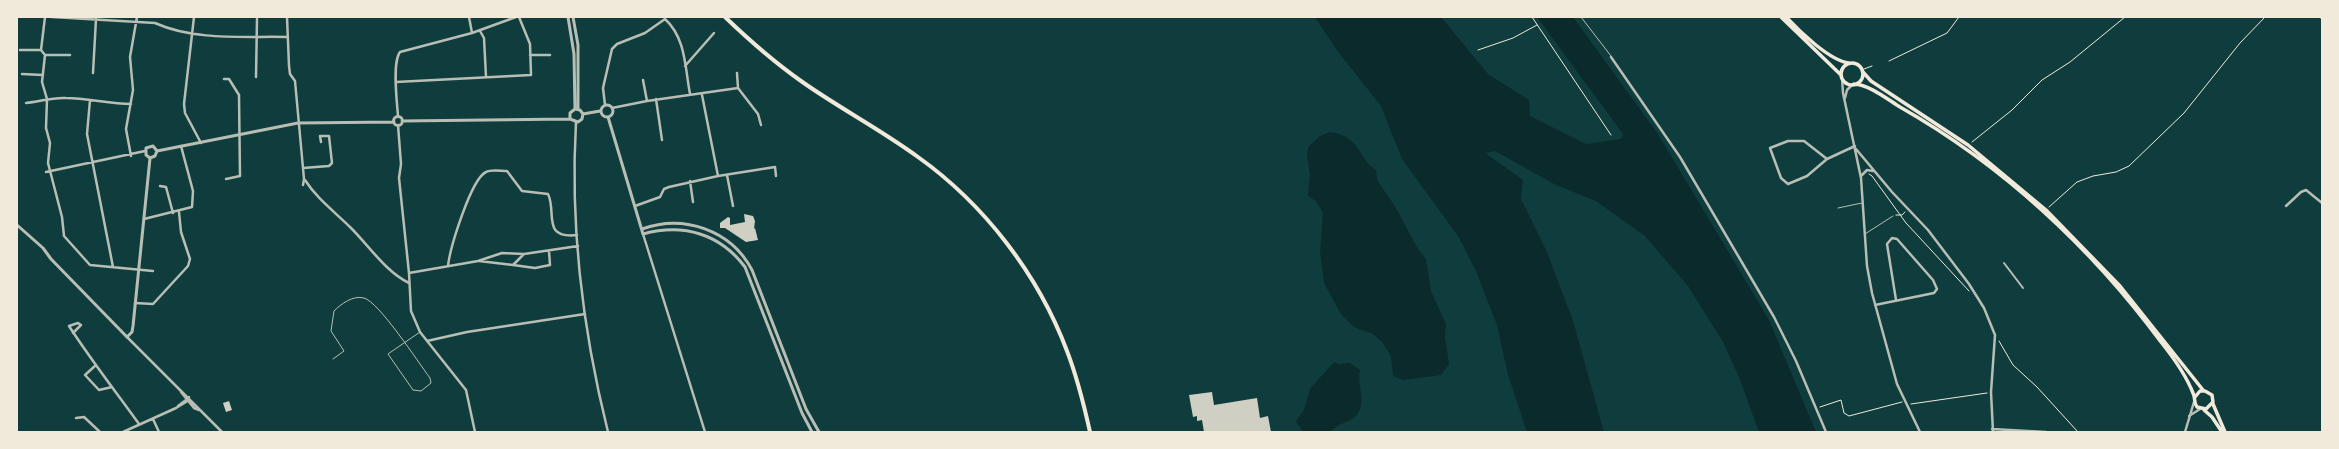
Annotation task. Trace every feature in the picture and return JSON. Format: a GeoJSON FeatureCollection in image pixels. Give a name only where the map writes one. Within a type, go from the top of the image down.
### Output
{"type":"FeatureCollection","features":[{"type":"Feature","properties":{"kind":"main road"},"geometry":{"type":"LineString","coordinates":[[725,17],[771,60],[918,157],[959,191],[980,212],[1009,247],[1045,304],[1067,350],[1083,402],[1090,432]]}},
{"type":"Feature","properties":{"kind":"main road"},"geometry":{"type":"LineString","coordinates":[[1781,17],[1842,76],[1846,83],[1874,92],[1948,135],[1997,172],[2044,212],[2097,265],[2140,314],[2170,353],[2194,397],[2194,402],[2212,417],[2222,432]]}},
{"type":"Feature","properties":{"kind":"main road"},"geometry":{"type":"LineString","coordinates":[[1786,17],[1819,47],[1840,60],[1857,64],[1871,81],[1968,145],[2046,210],[2120,286],[2203,390],[2212,395],[2213,403],[2225,432]]}},
{"type":"Feature","properties":{"kind":"main road"},"geometry":{"type":"LineString","coordinates":[[1842,76],[1843,68],[1849,63]]}},
{"type":"Feature","properties":{"kind":"main road"},"geometry":{"type":"LineString","coordinates":[[1853,84],[1861,79],[1862,71]]}},
{"type":"Feature","properties":{"kind":"main road"},"geometry":{"type":"LineString","coordinates":[[2194,397],[2198,392],[2203,390]]}},
{"type":"Feature","properties":{"kind":"main road"},"geometry":{"type":"LineString","coordinates":[[2202,410],[2210,408],[2213,403]]}},
{"type":"Feature","properties":{"kind":"street"},"geometry":{"type":"LineString","coordinates":[[45,17],[41,50],[45,55],[42,82],[47,99],[50,171],[62,217],[64,236],[90,265],[138,268],[153,271]]}},
{"type":"Feature","properties":{"kind":"street"},"geometry":{"type":"LineString","coordinates":[[52,17],[155,23],[169,30],[193,34],[288,37]]}},
{"type":"Feature","properties":{"kind":"street"},"geometry":{"type":"LineString","coordinates":[[131,156],[126,129],[133,90],[130,58],[137,17]]}},
{"type":"Feature","properties":{"kind":"street"},"geometry":{"type":"LineString","coordinates":[[194,17],[184,104],[186,113],[201,142]]}},
{"type":"Feature","properties":{"kind":"street"},"geometry":{"type":"LineString","coordinates":[[287,17],[290,74],[295,81],[304,180],[303,185]]}},
{"type":"Feature","properties":{"kind":"street"},"geometry":{"type":"LineString","coordinates":[[469,17],[472,33]]}},
{"type":"Feature","properties":{"kind":"street"},"geometry":{"type":"LineString","coordinates":[[402,121],[398,116],[396,82],[399,53],[425,44],[480,31],[516,17]]}},
{"type":"Feature","properties":{"kind":"street"},"geometry":{"type":"LineString","coordinates":[[396,82],[531,75],[530,44],[519,17]]}},
{"type":"Feature","properties":{"kind":"street"},"geometry":{"type":"LineString","coordinates":[[568,17],[574,54],[576,109]]}},
{"type":"Feature","properties":{"kind":"street"},"geometry":{"type":"LineString","coordinates":[[570,118],[570,114],[576,109],[578,53],[573,17]]}},
{"type":"Feature","properties":{"kind":"street"},"geometry":{"type":"LineString","coordinates":[[576,109],[583,114],[600,111],[605,105],[603,88],[612,49],[617,44],[645,33],[664,18],[678,34],[690,94]]}},
{"type":"Feature","properties":{"kind":"street"},"geometry":{"type":"LineString","coordinates":[[93,73],[96,19]]}},
{"type":"Feature","properties":{"kind":"street"},"geometry":{"type":"LineString","coordinates":[[256,77],[257,19]]}},
{"type":"Feature","properties":{"kind":"street"},"geometry":{"type":"LineString","coordinates":[[480,31],[484,38],[486,77]]}},
{"type":"Feature","properties":{"kind":"street"},"geometry":{"type":"LineString","coordinates":[[685,67],[714,34]]}},
{"type":"Feature","properties":{"kind":"street"},"geometry":{"type":"LineString","coordinates":[[20,50],[41,50]]}},
{"type":"Feature","properties":{"kind":"street"},"geometry":{"type":"LineString","coordinates":[[45,55],[70,55]]}},
{"type":"Feature","properties":{"kind":"street"},"geometry":{"type":"LineString","coordinates":[[530,55],[550,55]]}},
{"type":"Feature","properties":{"kind":"street"},"geometry":{"type":"LineString","coordinates":[[1611,57],[1680,156],[1756,287],[1796,361],[1826,432]]}},
{"type":"Feature","properties":{"kind":"street"},"geometry":{"type":"LineString","coordinates":[[738,73],[738,88],[758,114],[762,124]]}},
{"type":"Feature","properties":{"kind":"street"},"geometry":{"type":"LineString","coordinates":[[22,74],[43,75]]}},
{"type":"Feature","properties":{"kind":"street"},"geometry":{"type":"LineString","coordinates":[[1842,76],[1844,98],[1860,176],[1869,281],[1893,372],[1905,402],[1920,432]]}},
{"type":"Feature","properties":{"kind":"street"},"geometry":{"type":"LineString","coordinates":[[224,79],[229,79],[239,95],[240,134],[240,176],[226,179]]}},
{"type":"Feature","properties":{"kind":"street"},"geometry":{"type":"LineString","coordinates":[[643,80],[647,101]]}},
{"type":"Feature","properties":{"kind":"street"},"geometry":{"type":"LineString","coordinates":[[1844,98],[1847,90],[1853,84]]}},
{"type":"Feature","properties":{"kind":"street"},"geometry":{"type":"LineString","coordinates":[[605,105],[612,108],[690,94],[702,94],[738,88]]}},
{"type":"Feature","properties":{"kind":"street"},"geometry":{"type":"LineString","coordinates":[[702,94],[718,176]]}},
{"type":"Feature","properties":{"kind":"street"},"geometry":{"type":"LineString","coordinates":[[26,103],[47,99],[66,98],[90,100],[110,104],[131,104]]}},
{"type":"Feature","properties":{"kind":"street"},"geometry":{"type":"LineString","coordinates":[[90,100],[86,134],[113,267]]}},
{"type":"Feature","properties":{"kind":"street"},"geometry":{"type":"LineString","coordinates":[[656,100],[662,140]]}},
{"type":"Feature","properties":{"kind":"street"},"geometry":{"type":"LineString","coordinates":[[611,129],[612,108]]}},
{"type":"Feature","properties":{"kind":"street"},"geometry":{"type":"LineString","coordinates":[[600,111],[602,115],[608,117],[612,115]]}},
{"type":"Feature","properties":{"kind":"street"},"geometry":{"type":"LineString","coordinates":[[576,122],[580,121],[583,114]]}},
{"type":"Feature","properties":{"kind":"street"},"geometry":{"type":"LineString","coordinates":[[394,122],[398,116]]}},
{"type":"Feature","properties":{"kind":"street"},"geometry":{"type":"LineString","coordinates":[[608,117],[705,432]]}},
{"type":"Feature","properties":{"kind":"street"},"geometry":{"type":"LineString","coordinates":[[398,125],[402,121],[570,118],[576,122]]}},
{"type":"Feature","properties":{"kind":"street"},"geometry":{"type":"LineString","coordinates":[[157,151],[298,122],[394,122],[398,125],[401,164],[399,178],[409,274],[411,311],[420,332],[466,390],[475,432]]}},
{"type":"Feature","properties":{"kind":"street"},"geometry":{"type":"LineString","coordinates":[[576,122],[575,192],[578,246],[596,384],[608,432]]}},
{"type":"Feature","properties":{"kind":"street"},"geometry":{"type":"LineString","coordinates":[[303,168],[329,166],[332,163],[329,136],[320,136],[320,142]]}},
{"type":"Feature","properties":{"kind":"street"},"geometry":{"type":"LineString","coordinates":[[1827,159],[1804,141],[1788,141],[1770,148],[1782,178],[1786,183],[1792,183],[1807,176],[1827,159],[1855,147]]}},
{"type":"Feature","properties":{"kind":"street"},"geometry":{"type":"LineString","coordinates":[[46,172],[131,156],[145,151],[151,146],[157,151]]}},
{"type":"Feature","properties":{"kind":"street"},"geometry":{"type":"LineString","coordinates":[[144,219],[179,212],[192,207],[193,191],[181,146]]}},
{"type":"Feature","properties":{"kind":"street"},"geometry":{"type":"LineString","coordinates":[[1855,147],[1874,171],[1928,230],[1969,284],[1984,308],[1995,335],[1991,392],[1993,430],[2046,432]]}},
{"type":"Feature","properties":{"kind":"street"},"geometry":{"type":"LineString","coordinates":[[145,151],[147,157],[150,158]]}},
{"type":"Feature","properties":{"kind":"street"},"geometry":{"type":"LineString","coordinates":[[150,158],[155,156],[157,151]]}},
{"type":"Feature","properties":{"kind":"street"},"geometry":{"type":"LineString","coordinates":[[126,337],[132,332],[150,158]]}},
{"type":"Feature","properties":{"kind":"street"},"geometry":{"type":"LineString","coordinates":[[635,206],[660,197],[664,189],[690,180],[774,167],[776,176]]}},
{"type":"Feature","properties":{"kind":"street"},"geometry":{"type":"LineString","coordinates":[[1860,176],[1867,170],[1874,171]]}},
{"type":"Feature","properties":{"kind":"street"},"geometry":{"type":"LineString","coordinates":[[448,266],[458,225],[479,178],[487,171],[507,171],[522,191],[548,194],[551,222],[554,228],[563,234],[577,235]]}},
{"type":"Feature","properties":{"kind":"street"},"geometry":{"type":"LineString","coordinates":[[727,175],[733,206]]}},
{"type":"Feature","properties":{"kind":"street"},"geometry":{"type":"LineString","coordinates":[[304,180],[312,193],[351,228],[396,275],[409,283]]}},
{"type":"Feature","properties":{"kind":"street"},"geometry":{"type":"LineString","coordinates":[[690,180],[693,202]]}},
{"type":"Feature","properties":{"kind":"street"},"geometry":{"type":"LineString","coordinates":[[160,186],[166,187],[173,213]]}},
{"type":"Feature","properties":{"kind":"street"},"geometry":{"type":"LineString","coordinates":[[2286,206],[2301,192],[2306,190],[2312,193],[2322,203]]}},
{"type":"Feature","properties":{"kind":"street"},"geometry":{"type":"LineString","coordinates":[[135,303],[153,304],[188,266],[190,258],[180,232],[179,212]]}},
{"type":"Feature","properties":{"kind":"street"},"geometry":{"type":"LineString","coordinates":[[642,229],[673,222],[690,224],[713,232],[738,252],[752,270],[801,396],[818,432]]}},
{"type":"Feature","properties":{"kind":"street"},"geometry":{"type":"LineString","coordinates":[[17,225],[43,248],[50,259],[222,432]]}},
{"type":"Feature","properties":{"kind":"street"},"geometry":{"type":"LineString","coordinates":[[644,234],[667,229],[688,230],[710,237],[735,256],[748,272],[797,398],[812,432]]}},
{"type":"Feature","properties":{"kind":"street"},"geometry":{"type":"LineString","coordinates":[[1875,305],[1934,292],[1937,287],[1897,240],[1892,238],[1887,244],[1896,300]]}},
{"type":"Feature","properties":{"kind":"street"},"geometry":{"type":"LineString","coordinates":[[409,274],[478,261],[502,253],[524,254],[578,246]]}},
{"type":"Feature","properties":{"kind":"street"},"geometry":{"type":"LineString","coordinates":[[478,261],[535,268],[550,265],[549,251]]}},
{"type":"Feature","properties":{"kind":"street"},"geometry":{"type":"LineString","coordinates":[[513,265],[524,254]]}},
{"type":"Feature","properties":{"kind":"street"},"geometry":{"type":"LineString","coordinates":[[2004,263],[2023,288]]}},
{"type":"Feature","properties":{"kind":"street"},"geometry":{"type":"LineString","coordinates":[[427,341],[467,332],[586,314]]}},
{"type":"Feature","properties":{"kind":"street"},"geometry":{"type":"LineString","coordinates":[[73,333],[81,325],[78,323],[69,326],[73,333],[139,424]]}},
{"type":"Feature","properties":{"kind":"street"},"geometry":{"type":"LineString","coordinates":[[96,365],[84,375],[99,390],[112,387]]}},
{"type":"Feature","properties":{"kind":"street"},"geometry":{"type":"LineString","coordinates":[[123,432],[176,408],[186,402],[187,398]]}},
{"type":"Feature","properties":{"kind":"street"},"geometry":{"type":"LineString","coordinates":[[2185,432],[2188,416],[2194,402]]}},
{"type":"Feature","properties":{"kind":"street"},"geometry":{"type":"LineString","coordinates":[[2188,416],[2202,410]]}},
{"type":"Feature","properties":{"kind":"street"},"geometry":{"type":"LineString","coordinates":[[76,418],[84,417],[100,432]]}},
{"type":"Feature","properties":{"kind":"street"},"geometry":{"type":"LineString","coordinates":[[153,419],[159,432]]}},
{"type":"Feature","properties":{"kind":"lane"},"geometry":{"type":"LineString","coordinates":[[1581,17],[1611,57]]}},
{"type":"Feature","properties":{"kind":"lane"},"geometry":{"type":"LineString","coordinates":[[1838,208],[1862,203]]}},
{"type":"Feature","properties":{"kind":"lane"},"geometry":{"type":"LineString","coordinates":[[1865,234],[1893,216]]}},
{"type":"Feature","properties":{"kind":"lane"},"geometry":{"type":"LineString","coordinates":[[333,359],[344,351],[331,331],[334,311],[350,299],[363,297],[373,302],[403,342],[430,378],[431,383],[421,391],[413,390],[388,354],[403,342],[420,332]]}},
{"type":"Feature","properties":{"kind":"path"},"geometry":{"type":"LineString","coordinates":[[1532,17],[1611,135]]}},
{"type":"Feature","properties":{"kind":"path"},"geometry":{"type":"LineString","coordinates":[[1890,61],[1947,33],[1959,17]]}},
{"type":"Feature","properties":{"kind":"path"},"geometry":{"type":"LineString","coordinates":[[1968,145],[2012,110],[2042,80],[2070,62],[2125,17]]}},
{"type":"Feature","properties":{"kind":"path"},"geometry":{"type":"LineString","coordinates":[[2046,210],[2077,182],[2093,176],[2116,172],[2129,166],[2184,114],[2240,43],[2265,17]]}},
{"type":"Feature","properties":{"kind":"path"},"geometry":{"type":"LineString","coordinates":[[1478,50],[1512,38],[1538,25]]}},
{"type":"Feature","properties":{"kind":"path"},"geometry":{"type":"LineString","coordinates":[[1862,71],[1872,66]]}},
{"type":"Feature","properties":{"kind":"path"},"geometry":{"type":"LineString","coordinates":[[1860,176],[1872,176],[1900,215],[1931,251],[1951,270],[1969,292]]}},
{"type":"Feature","properties":{"kind":"path"},"geometry":{"type":"LineString","coordinates":[[1893,216],[1900,215],[1908,209]]}},
{"type":"Feature","properties":{"kind":"path"},"geometry":{"type":"LineString","coordinates":[[1998,341],[2013,365],[2037,387],[2078,432]]}},
{"type":"Feature","properties":{"kind":"path"},"geometry":{"type":"LineString","coordinates":[[1907,405],[1991,392]]}},
{"type":"Feature","properties":{"kind":"path"},"geometry":{"type":"LineString","coordinates":[[1815,408],[1841,400],[1844,413],[1849,416],[1905,402]]}},
{"type":"Feature","properties":{"kind":"water"},"geometry":{"type":"Polygon","coordinates":[[[1315,17],[1441,17],[1488,74],[1529,100],[1530,116],[1586,144],[1621,139],[1623,134],[1537,17],[1573,17],[1658,134],[1769,320],[1816,432],[1759,432],[1739,377],[1723,342],[1688,286],[1645,236],[1596,201],[1556,185],[1495,151],[1485,153],[1523,180],[1521,199],[1547,252],[1573,321],[1604,432],[1527,432],[1508,375],[1497,325],[1476,271],[1458,236],[1402,159],[1381,106],[1336,49],[1315,17]]]}},
{"type":"Feature","properties":{"kind":"water"},"geometry":{"type":"Polygon","coordinates":[[[1330,132],[1348,138],[1358,148],[1365,160],[1376,170],[1377,180],[1396,208],[1418,249],[1426,259],[1431,291],[1446,324],[1445,337],[1449,364],[1441,375],[1403,380],[1393,376],[1391,356],[1382,342],[1373,334],[1354,327],[1341,314],[1324,283],[1320,251],[1323,213],[1316,201],[1308,196],[1310,174],[1307,155],[1308,147],[1320,136],[1330,132]]]}},
{"type":"Feature","properties":{"kind":"water"},"geometry":{"type":"Polygon","coordinates":[[[1334,362],[1339,364],[1350,363],[1360,370],[1359,382],[1361,405],[1359,410],[1354,418],[1338,426],[1332,430],[1332,432],[1303,432],[1296,421],[1304,410],[1310,389],[1334,362]]]}},
{"type":"Feature","properties":{"kind":"building"},"geometry":{"type":"Polygon","coordinates":[[[744,214],[753,216],[755,221],[754,229],[755,228],[758,240],[746,242],[725,228],[720,228],[720,223],[728,217],[730,218],[730,225],[745,222],[744,214]]]}},
{"type":"Feature","properties":{"kind":"building"},"geometry":{"type":"Polygon","coordinates":[[[1212,392],[1214,405],[1257,398],[1260,418],[1268,416],[1271,432],[1204,432],[1202,420],[1197,421],[1197,416],[1193,417],[1189,395],[1212,392]]]}},
{"type":"Feature","properties":{"kind":"building"},"geometry":{"type":"Polygon","coordinates":[[[229,401],[232,410],[226,412],[223,403],[229,401]]]}}]}
